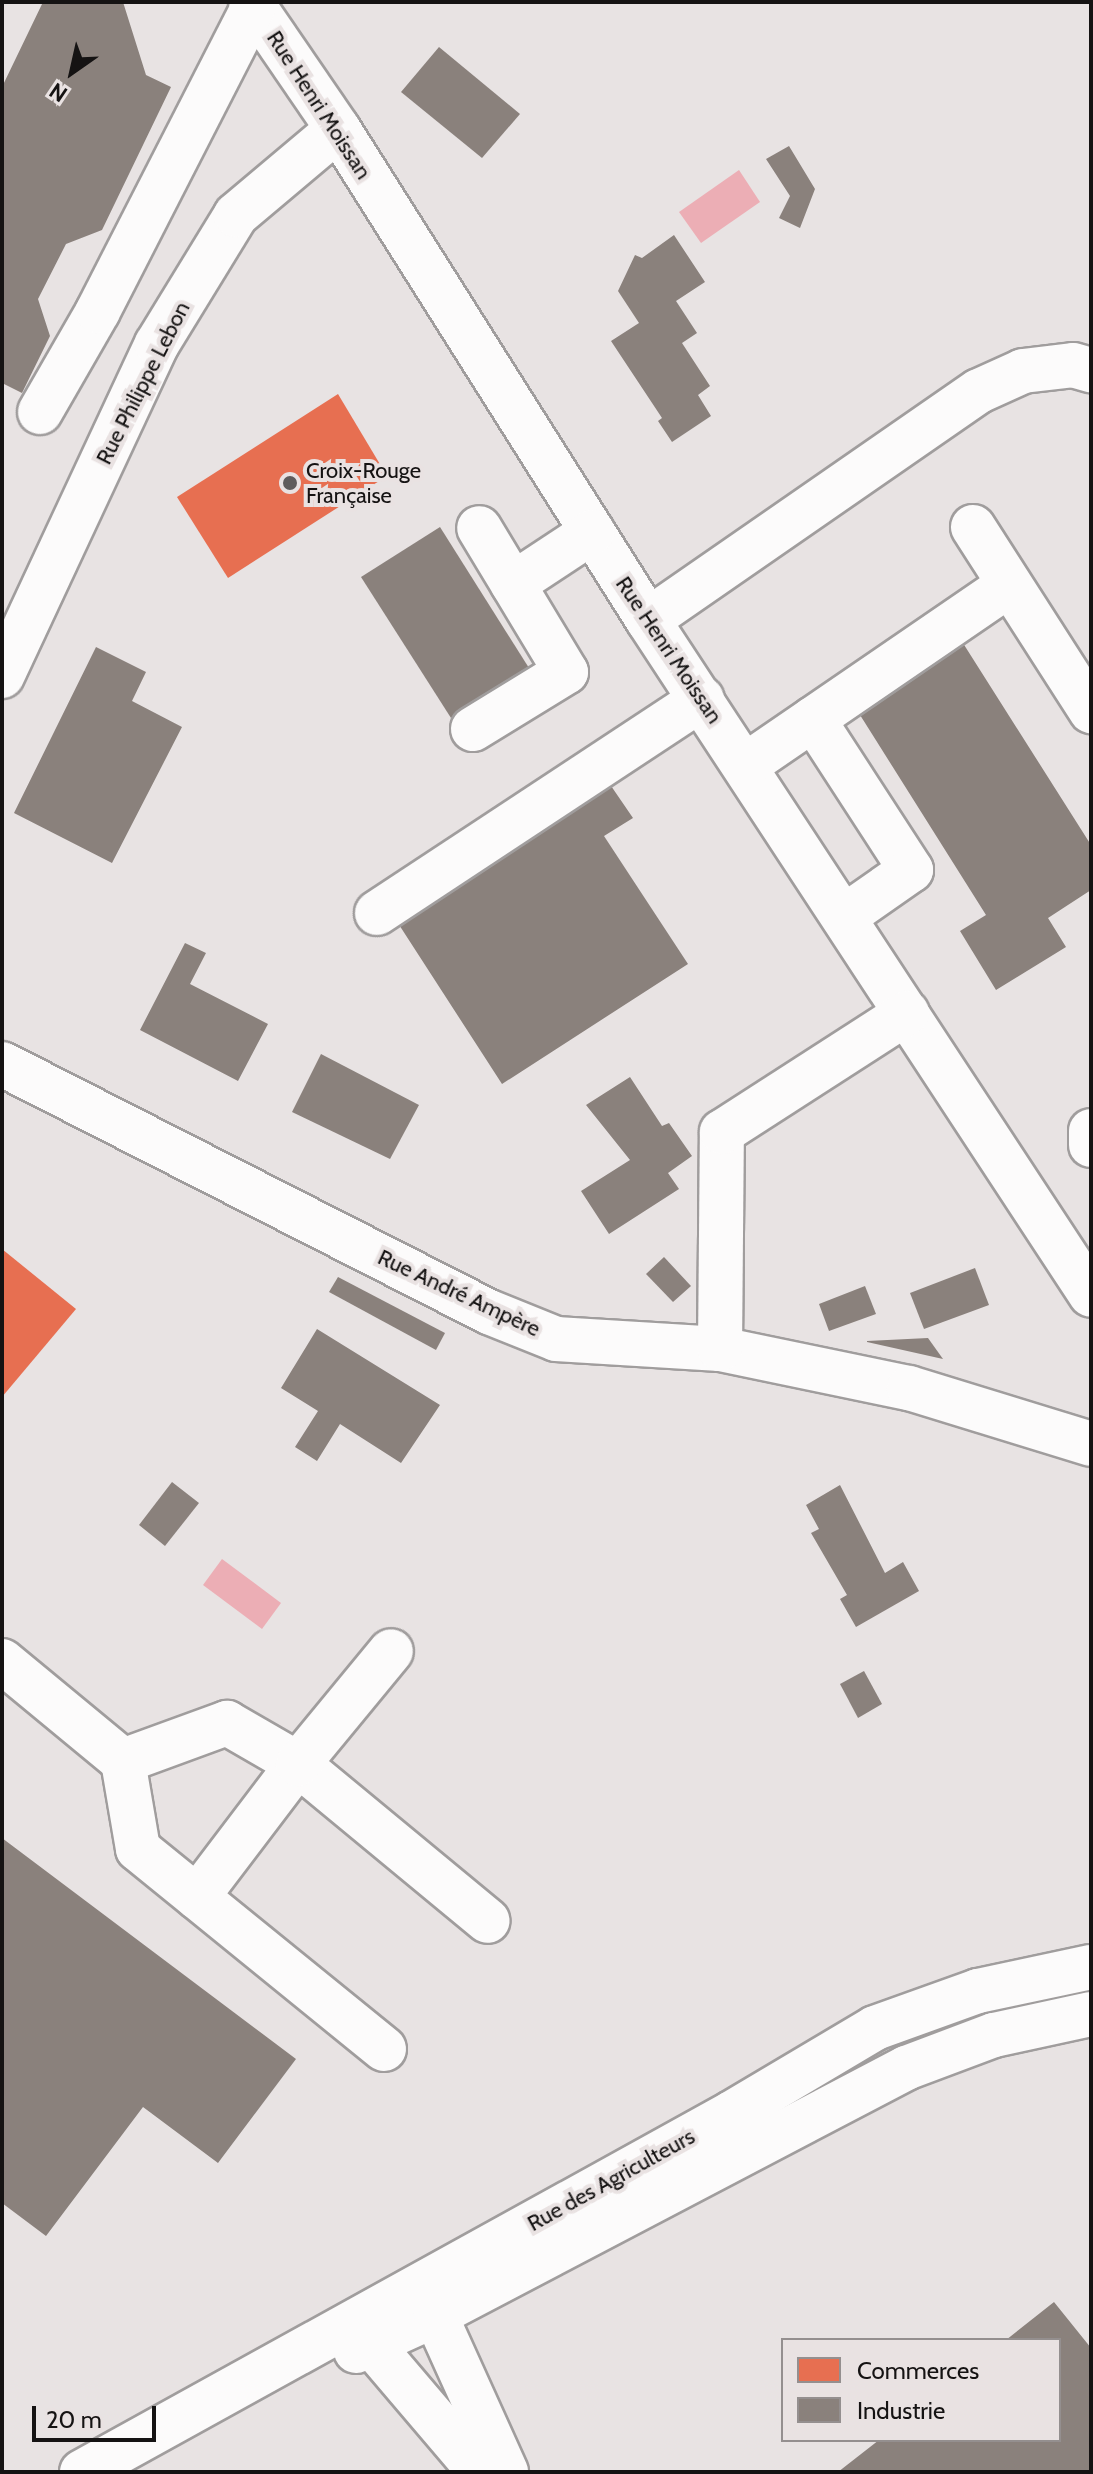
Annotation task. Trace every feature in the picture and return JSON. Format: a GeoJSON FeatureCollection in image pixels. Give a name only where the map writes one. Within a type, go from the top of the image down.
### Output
{"type":"FeatureCollection","features":[{"type":"Feature","properties":{"kind":"street","name":"Rue Henri Moissan"},"geometry":{"type":"LineString","coordinates":[[253,4],[338,129],[648,620],[1091,1295]]}},
{"type":"Feature","properties":{"kind":"street"},"geometry":{"type":"LineString","coordinates":[[40,412],[98,311],[253,4]]}},
{"type":"Feature","properties":{"kind":"street","name":"Rue Philippe Lebon"},"geometry":{"type":"LineString","coordinates":[[2,676],[157,344],[236,215],[338,129]]}},
{"type":"Feature","properties":{"kind":"street"},"geometry":{"type":"LineString","coordinates":[[98,311],[157,344]]}},
{"type":"Feature","properties":{"kind":"street"},"geometry":{"type":"LineString","coordinates":[[648,620],[979,391],[1023,371],[1073,365],[1091,370]]}},
{"type":"Feature","properties":{"kind":"street"},"geometry":{"type":"LineString","coordinates":[[973,527],[1091,711]]}},
{"type":"Feature","properties":{"kind":"street"},"geometry":{"type":"LineString","coordinates":[[473,729],[566,672],[479,528]]}},
{"type":"Feature","properties":{"kind":"street"},"geometry":{"type":"LineString","coordinates":[[513,584],[592,532]]}},
{"type":"Feature","properties":{"kind":"street"},"geometry":{"type":"LineString","coordinates":[[746,765],[1009,585]]}},
{"type":"Feature","properties":{"kind":"street"},"geometry":{"type":"LineString","coordinates":[[377,913],[702,699]]}},
{"type":"Feature","properties":{"kind":"street"},"geometry":{"type":"LineString","coordinates":[[813,719],[911,870],[845,916]]}},
{"type":"Feature","properties":{"kind":"street"},"geometry":{"type":"LineString","coordinates":[[720,1349],[722,1132],[907,1013]]}},
{"type":"Feature","properties":{"kind":"street","name":"Rue André Ampère"},"geometry":{"type":"LineString","coordinates":[[2,1064],[489,1312],[556,1339],[720,1349],[909,1388],[1091,1444]]}},
{"type":"Feature","properties":{"kind":"street"},"geometry":{"type":"LineString","coordinates":[[1091,1131],[1091,1145]]}},
{"type":"Feature","properties":{"kind":"street"},"geometry":{"type":"LineString","coordinates":[[197,1897],[298,1764],[391,1651]]}},
{"type":"Feature","properties":{"kind":"street"},"geometry":{"type":"LineString","coordinates":[[2,1661],[123,1761],[138,1849],[384,2049]]}},
{"type":"Feature","properties":{"kind":"street"},"geometry":{"type":"LineString","coordinates":[[123,1761],[227,1723],[298,1764],[488,1921]]}},
{"type":"Feature","properties":{"kind":"street","name":"Rue des Agriculteurs"},"geometry":{"type":"LineString","coordinates":[[428,2300],[875,2028],[978,1991],[1091,1967]]}},
{"type":"Feature","properties":{"kind":"street","name":"Rue des Agriculteurs"},"geometry":{"type":"LineString","coordinates":[[82,2472],[147,2436],[906,2068],[994,2035],[1091,2014]]}},
{"type":"Feature","properties":{"kind":"street"},"geometry":{"type":"LineString","coordinates":[[428,2300],[506,2472]]}},
{"type":"Feature","properties":{"kind":"street"},"geometry":{"type":"LineString","coordinates":[[362,2333],[480,2472]]}},
{"type":"Feature","properties":{"kind":"shaded area"},"geometry":{"type":"Polygon","coordinates":[[[739,170],[760,202],[701,243],[679,212],[739,170]]]}},
{"type":"Feature","properties":{"kind":"shaded area"},"geometry":{"type":"Polygon","coordinates":[[[222,1559],[281,1603],[262,1629],[203,1585],[222,1559]]]}},
{"type":"Feature","properties":{"kind":"building: Commerces"},"geometry":{"type":"Polygon","coordinates":[[[338,394],[387,476],[228,578],[177,497],[338,394]]]}},
{"type":"Feature","properties":{"kind":"building: Commerces"},"geometry":{"type":"Polygon","coordinates":[[[2,1249],[76,1309],[2,1397],[2,1249]]]}},
{"type":"Feature","properties":{"kind":"building: Industrie"},"geometry":{"type":"Polygon","coordinates":[[[43,2],[123,2],[146,75],[171,87],[102,230],[66,244],[38,299],[50,336],[22,393],[2,383],[2,87],[43,2]]]}},
{"type":"Feature","properties":{"kind":"building: Industrie"},"geometry":{"type":"Polygon","coordinates":[[[439,47],[520,114],[482,158],[401,92],[439,47]]]}},
{"type":"Feature","properties":{"kind":"building: Industrie"},"geometry":{"type":"Polygon","coordinates":[[[789,146],[815,189],[800,228],[779,218],[790,196],[766,159],[789,146]]]}},
{"type":"Feature","properties":{"kind":"building: Industrie"},"geometry":{"type":"Polygon","coordinates":[[[674,235],[705,282],[676,301],[697,333],[682,343],[710,386],[698,395],[711,416],[672,442],[658,421],[662,418],[611,341],[639,323],[618,291],[635,255],[642,258],[674,235]]]}},
{"type":"Feature","properties":{"kind":"building: Industrie"},"geometry":{"type":"Polygon","coordinates":[[[440,527],[529,668],[451,718],[361,577],[440,527]]]}},
{"type":"Feature","properties":{"kind":"building: Industrie"},"geometry":{"type":"Polygon","coordinates":[[[961,640],[1091,845],[1091,890],[1048,918],[1066,947],[996,990],[960,931],[986,915],[855,707],[961,640]]]}},
{"type":"Feature","properties":{"kind":"building: Industrie"},"geometry":{"type":"Polygon","coordinates":[[[96,647],[146,672],[132,701],[182,727],[112,863],[14,813],[96,647]]]}},
{"type":"Feature","properties":{"kind":"building: Industrie"},"geometry":{"type":"Polygon","coordinates":[[[607,780],[633,818],[604,836],[688,964],[502,1084],[394,917],[607,780]]]}},
{"type":"Feature","properties":{"kind":"building: Industrie"},"geometry":{"type":"Polygon","coordinates":[[[185,943],[206,953],[190,984],[268,1024],[238,1081],[140,1030],[185,943]]]}},
{"type":"Feature","properties":{"kind":"building: Industrie"},"geometry":{"type":"Polygon","coordinates":[[[321,1054],[419,1105],[390,1159],[292,1112],[321,1054]]]}},
{"type":"Feature","properties":{"kind":"building: Industrie"},"geometry":{"type":"Polygon","coordinates":[[[630,1077],[662,1126],[669,1123],[692,1156],[668,1173],[679,1189],[609,1234],[581,1191],[630,1160],[586,1105],[630,1077]]]}},
{"type":"Feature","properties":{"kind":"building: Industrie"},"geometry":{"type":"Polygon","coordinates":[[[664,1257],[691,1286],[673,1302],[646,1274],[664,1257]]]}},
{"type":"Feature","properties":{"kind":"building: Industrie"},"geometry":{"type":"Polygon","coordinates":[[[975,1268],[989,1305],[924,1329],[910,1293],[975,1268]]]}},
{"type":"Feature","properties":{"kind":"building: Industrie"},"geometry":{"type":"Polygon","coordinates":[[[338,1277],[445,1333],[436,1350],[329,1292],[338,1277]]]}},
{"type":"Feature","properties":{"kind":"building: Industrie"},"geometry":{"type":"Polygon","coordinates":[[[865,1286],[876,1314],[829,1331],[819,1304],[865,1286]]]}},
{"type":"Feature","properties":{"kind":"building: Industrie"},"geometry":{"type":"Polygon","coordinates":[[[317,1329],[440,1405],[401,1463],[340,1424],[317,1461],[295,1447],[318,1411],[281,1388],[317,1329]]]}},
{"type":"Feature","properties":{"kind":"building: Industrie"},"geometry":{"type":"Polygon","coordinates":[[[928,1338],[943,1359],[867,1342],[867,1341],[928,1338]]]}},
{"type":"Feature","properties":{"kind":"building: Industrie"},"geometry":{"type":"Polygon","coordinates":[[[172,1482],[199,1503],[165,1546],[139,1525],[172,1482]]]}},
{"type":"Feature","properties":{"kind":"building: Industrie"},"geometry":{"type":"Polygon","coordinates":[[[840,1485],[885,1573],[903,1562],[919,1591],[856,1627],[840,1599],[847,1595],[811,1533],[819,1529],[806,1505],[840,1485]]]}},
{"type":"Feature","properties":{"kind":"building: Industrie"},"geometry":{"type":"Polygon","coordinates":[[[864,1671],[882,1704],[858,1718],[840,1684],[864,1671]]]}},
{"type":"Feature","properties":{"kind":"building: Industrie"},"geometry":{"type":"Polygon","coordinates":[[[2,1838],[296,2059],[218,2163],[143,2107],[46,2236],[2,2203],[2,1838]]]}},
{"type":"Feature","properties":{"kind":"building: Industrie"},"geometry":{"type":"Polygon","coordinates":[[[1054,2302],[1091,2348],[1091,2472],[838,2472],[876,2442],[1061,2442],[1061,2338],[1009,2338],[1054,2302]]]}},
{"type":"Feature","properties":{"kind":"place","name":"Croix-Rouge Française"},"geometry":{"type":"Point","coordinates":[290,483]}}]}
